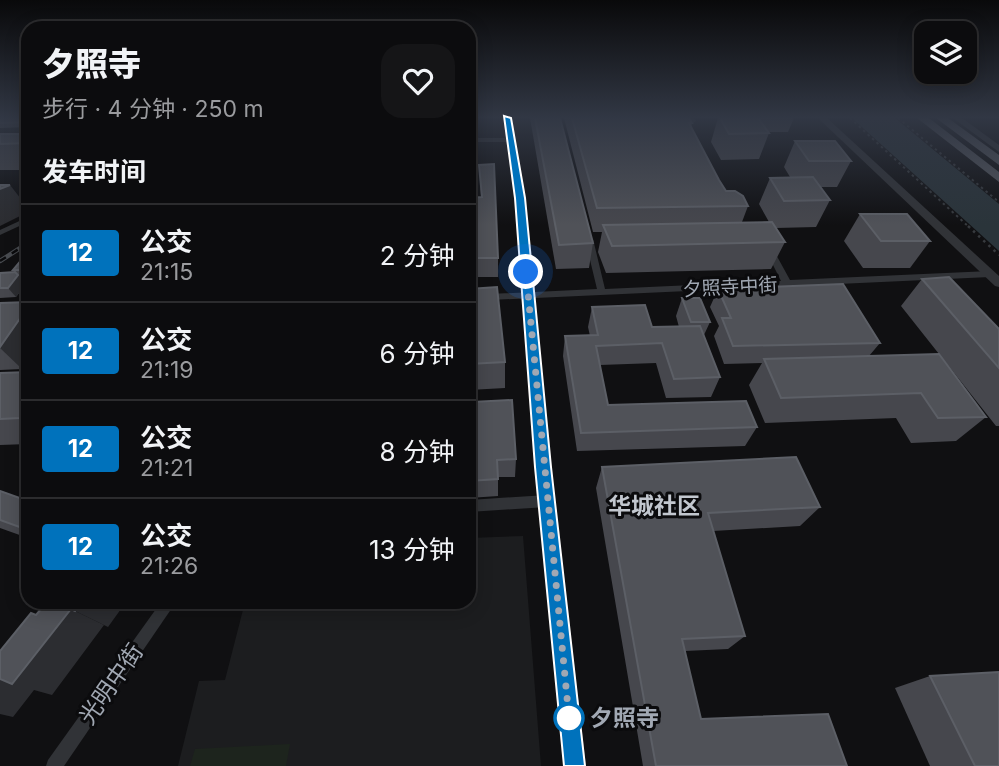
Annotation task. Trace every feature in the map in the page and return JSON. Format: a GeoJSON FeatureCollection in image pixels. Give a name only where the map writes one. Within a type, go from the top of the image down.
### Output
{"type":"FeatureCollection","features":[{"type":"Feature","properties":{"kind":"highway"},"geometry":{"type":"LineString","coordinates":[[968,154],[999,178]]}},
{"type":"Feature","properties":{"kind":"street"},"geometry":{"type":"LineString","coordinates":[[512,154],[520,198],[547,501],[575,766]]}},
{"type":"Feature","properties":{"kind":"street"},"geometry":{"type":"LineString","coordinates":[[860,154],[999,283]]}},
{"type":"Feature","properties":{"kind":"street"},"geometry":{"type":"LineString","coordinates":[[0,233],[21,222]]}},
{"type":"Feature","properties":{"kind":"street"},"geometry":{"type":"LineString","coordinates":[[585,226],[602,293]]}},
{"type":"Feature","properties":{"kind":"street"},"geometry":{"type":"LineString","coordinates":[[761,240],[787,284]]}},
{"type":"Feature","properties":{"kind":"street","name":"夕照寺中街"},"geometry":{"type":"LineString","coordinates":[[476,298],[990,274]]}},
{"type":"Feature","properties":{"kind":"street"},"geometry":{"type":"LineString","coordinates":[[476,506],[547,501]]}},
{"type":"Feature","properties":{"kind":"street","name":"光明中街"},"geometry":{"type":"LineString","coordinates":[[54,766],[164,609]]}},
{"type":"Feature","properties":{"kind":"path"},"geometry":{"type":"LineString","coordinates":[[889,154],[999,255]]}},
{"type":"Feature","properties":{"kind":"path"},"geometry":{"type":"LineString","coordinates":[[941,154],[999,202]]}},
{"type":"Feature","properties":{"kind":"shaded area"},"geometry":{"type":"Polygon","coordinates":[[[892,154],[938,154],[999,204],[999,251],[892,154]]]}},
{"type":"Feature","properties":{"kind":"shaded area"},"geometry":{"type":"Polygon","coordinates":[[[523,536],[541,766],[178,766],[199,681],[225,680],[243,609],[476,609],[476,538],[523,536]]]}},
{"type":"Feature","properties":{"kind":"shaded area"},"geometry":{"type":"Polygon","coordinates":[[[290,744],[286,766],[190,766],[195,749],[290,744]]]}},
{"type":"Feature","properties":{"kind":"building"},"geometry":{"type":"Polygon","coordinates":[[[542,154],[569,154],[593,243],[559,245],[542,154]]]}},
{"type":"Feature","properties":{"kind":"building"},"geometry":{"type":"Polygon","coordinates":[[[582,154],[705,154],[726,191],[735,191],[743,196],[748,206],[597,208],[582,154]]]}},
{"type":"Feature","properties":{"kind":"building"},"geometry":{"type":"Polygon","coordinates":[[[804,154],[845,154],[851,161],[809,161],[804,154]]]}},
{"type":"Feature","properties":{"kind":"building"},"geometry":{"type":"Polygon","coordinates":[[[494,164],[498,258],[476,258],[476,197],[482,197],[479,165],[494,164]]]}},
{"type":"Feature","properties":{"kind":"building"},"geometry":{"type":"Polygon","coordinates":[[[813,177],[830,200],[784,201],[770,178],[813,177]]]}},
{"type":"Feature","properties":{"kind":"building"},"geometry":{"type":"Polygon","coordinates":[[[860,214],[907,214],[930,241],[881,241],[860,214]]]}},
{"type":"Feature","properties":{"kind":"building"},"geometry":{"type":"Polygon","coordinates":[[[772,222],[785,242],[612,246],[603,225],[772,222]]]}},
{"type":"Feature","properties":{"kind":"building"},"geometry":{"type":"Polygon","coordinates":[[[21,260],[21,270],[13,270],[21,260]]]}},
{"type":"Feature","properties":{"kind":"building"},"geometry":{"type":"Polygon","coordinates":[[[15,272],[18,275],[8,288],[0,288],[0,273],[15,272]]]}},
{"type":"Feature","properties":{"kind":"building"},"geometry":{"type":"Polygon","coordinates":[[[949,277],[999,329],[999,368],[922,279],[949,277]]]}},
{"type":"Feature","properties":{"kind":"building"},"geometry":{"type":"Polygon","coordinates":[[[843,284],[880,343],[733,346],[722,318],[731,318],[718,289],[843,284]]]}},
{"type":"Feature","properties":{"kind":"building"},"geometry":{"type":"Polygon","coordinates":[[[497,287],[505,362],[476,364],[476,288],[497,287]]]}},
{"type":"Feature","properties":{"kind":"building"},"geometry":{"type":"Polygon","coordinates":[[[682,298],[700,298],[710,322],[691,322],[682,298]]]}},
{"type":"Feature","properties":{"kind":"building"},"geometry":{"type":"Polygon","coordinates":[[[21,302],[21,317],[0,347],[0,303],[21,302]]]}},
{"type":"Feature","properties":{"kind":"building"},"geometry":{"type":"Polygon","coordinates":[[[645,305],[652,327],[700,326],[720,377],[674,379],[662,343],[596,346],[608,405],[746,401],[757,427],[581,433],[565,336],[598,335],[592,307],[645,305]]]}},
{"type":"Feature","properties":{"kind":"building"},"geometry":{"type":"Polygon","coordinates":[[[939,354],[986,417],[938,418],[921,393],[781,398],[764,359],[939,354]]]}},
{"type":"Feature","properties":{"kind":"building"},"geometry":{"type":"Polygon","coordinates":[[[21,372],[20,418],[0,419],[0,373],[21,372]]]}},
{"type":"Feature","properties":{"kind":"building"},"geometry":{"type":"Polygon","coordinates":[[[512,400],[516,459],[497,460],[498,479],[476,481],[476,402],[512,400]]]}},
{"type":"Feature","properties":{"kind":"building"},"geometry":{"type":"Polygon","coordinates":[[[796,457],[820,507],[708,513],[745,636],[682,639],[701,719],[828,714],[847,766],[656,766],[602,467],[796,457]]]}},
{"type":"Feature","properties":{"kind":"building"},"geometry":{"type":"Polygon","coordinates":[[[0,491],[21,498],[21,528],[0,520],[0,491]]]}},
{"type":"Feature","properties":{"kind":"building"},"geometry":{"type":"Polygon","coordinates":[[[41,609],[71,609],[12,684],[0,679],[0,651],[31,613],[36,615],[41,609]]]}},
{"type":"Feature","properties":{"kind":"building"},"geometry":{"type":"Polygon","coordinates":[[[999,672],[999,766],[975,766],[930,676],[999,672]]]}},
{"type":"Feature","properties":{"kind":"railway"},"geometry":{"type":"LineString","coordinates":[[0,261],[21,248]]}},
{"type":"Feature","properties":{"kind":"bus line","name":"12"},"geometry":{"type":"LineString","coordinates":[[513,154],[520,198],[543,467],[575,766]]}},
{"type":"Feature","properties":{"kind":"place","name":"夕照寺"},"geometry":{"type":"Point","coordinates":[569,718]}},
{"type":"Feature","properties":{"kind":"district","name":"华城社区"},"geometry":{"type":"Point","coordinates":[654,506]}},
{"type":"Feature","properties":{"kind":"route"},"geometry":{"type":"LineString","coordinates":[[526,272],[569,718]]}}]}
